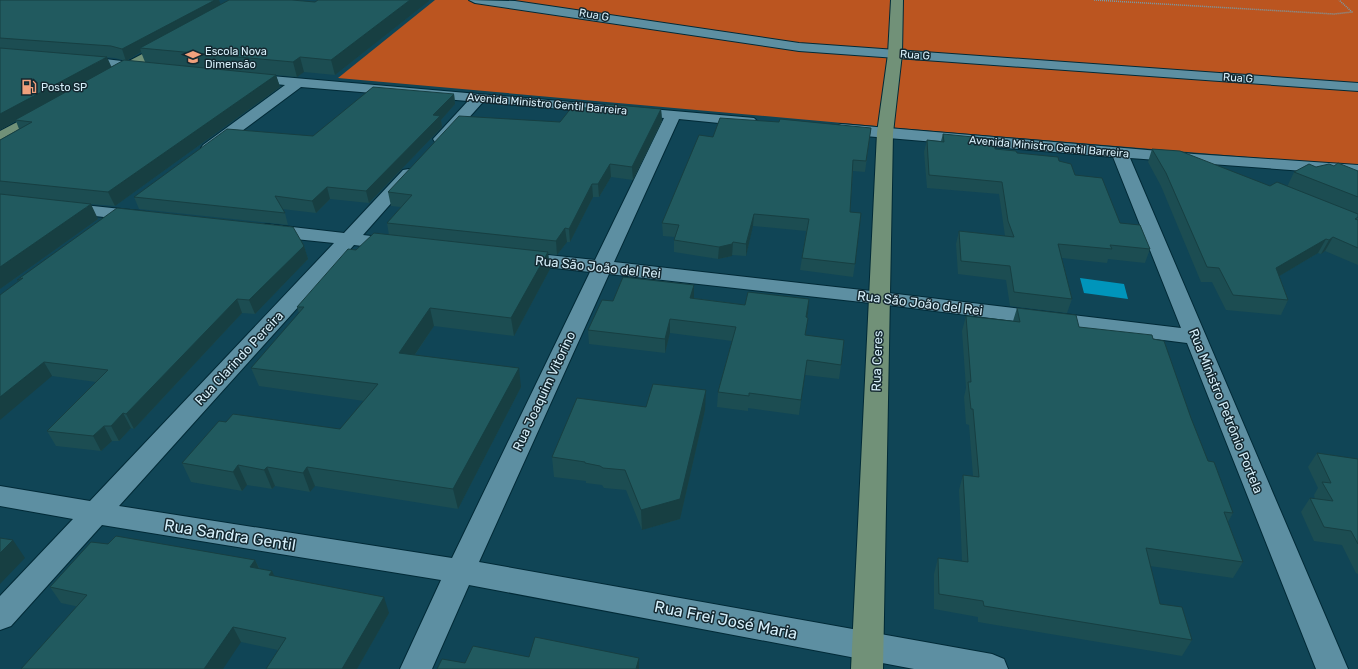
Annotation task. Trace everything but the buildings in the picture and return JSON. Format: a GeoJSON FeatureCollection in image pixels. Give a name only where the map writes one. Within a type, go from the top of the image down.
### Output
{"type":"FeatureCollection","features":[{"type":"Feature","properties":{"kind":"street","name":"Rua G"},"geometry":{"type":"LineString","coordinates":[[475,0],[554,8],[712,36],[799,47],[895,50],[1358,76]]}},
{"type":"Feature","properties":{"kind":"street","name":"Rua G"},"geometry":{"type":"LineString","coordinates":[[542,0],[615,9],[721,28],[895,50],[1358,87]]}},
{"type":"Feature","properties":{"kind":"street","name":"Rua Ceres"},"geometry":{"type":"LineString","coordinates":[[867,658],[885,133],[895,50],[897,0]]}},
{"type":"Feature","properties":{"kind":"street"},"geometry":{"type":"LineString","coordinates":[[98,78],[176,35]]}},
{"type":"Feature","properties":{"kind":"street"},"geometry":{"type":"LineString","coordinates":[[69,59],[159,70]]}},
{"type":"Feature","properties":{"kind":"street","name":"Avenida Ministro Gentil Barreira"},"geometry":{"type":"LineString","coordinates":[[236,77],[760,122]]}},
{"type":"Feature","properties":{"kind":"street"},"geometry":{"type":"LineString","coordinates":[[195,158],[297,83]]}},
{"type":"Feature","properties":{"kind":"street","name":"Rua Clarindo Pereira"},"geometry":{"type":"LineString","coordinates":[[0,618],[479,98]]}},
{"type":"Feature","properties":{"kind":"street"},"geometry":{"type":"LineString","coordinates":[[0,124],[51,103],[0,137]]}},
{"type":"Feature","properties":{"kind":"street","name":"Rua Joaquim Vitorino"},"geometry":{"type":"LineString","coordinates":[[416,669],[460,571],[673,115]]}},
{"type":"Feature","properties":{"kind":"street","name":"Avenida Ministro Gentil Barreira"},"geometry":{"type":"LineString","coordinates":[[830,128],[1194,159],[1358,170]]}},
{"type":"Feature","properties":{"kind":"street","name":"Rua Ministro Petrônio Portela"},"geometry":{"type":"LineString","coordinates":[[1120,153],[1332,669]]}},
{"type":"Feature","properties":{"kind":"street"},"geometry":{"type":"LineString","coordinates":[[1194,159],[1248,179]]}},
{"type":"Feature","properties":{"kind":"street"},"geometry":{"type":"LineString","coordinates":[[100,228],[138,200]]}},
{"type":"Feature","properties":{"kind":"street"},"geometry":{"type":"LineString","coordinates":[[48,206],[159,218]]}},
{"type":"Feature","properties":{"kind":"street"},"geometry":{"type":"LineString","coordinates":[[246,228],[350,238],[413,246]]}},
{"type":"Feature","properties":{"kind":"street","name":"Rua São João del Rei"},"geometry":{"type":"LineString","coordinates":[[499,256],[880,298],[1195,337]]}},
{"type":"Feature","properties":{"kind":"street","name":"Rua Sandra Gentil"},"geometry":{"type":"LineString","coordinates":[[0,496],[96,514],[460,571]]}},
{"type":"Feature","properties":{"kind":"street","name":"Rua Frei José Maria"},"geometry":{"type":"LineString","coordinates":[[460,571],[867,658],[992,669]]}},
{"type":"Feature","properties":{"kind":"path"},"geometry":{"type":"LineString","coordinates":[[1094,0],[1334,14],[1352,12],[1339,0]]}},
{"type":"Feature","properties":{"kind":"shaded area"},"geometry":{"type":"Polygon","coordinates":[[[435,0],[1358,0],[1358,166],[909,129],[338,78],[435,0]]]}},
{"type":"Feature","properties":{"kind":"water"},"geometry":{"type":"Polygon","coordinates":[[[1080,278],[1124,284],[1128,299],[1084,293],[1080,278]]]}},
{"type":"Feature","properties":{"kind":"place","name":"Escola Nova Dimensão"},"geometry":{"type":"Point","coordinates":[193,57]}},
{"type":"Feature","properties":{"kind":"place","name":"Posto SP"},"geometry":{"type":"Point","coordinates":[29,87]}}]}
